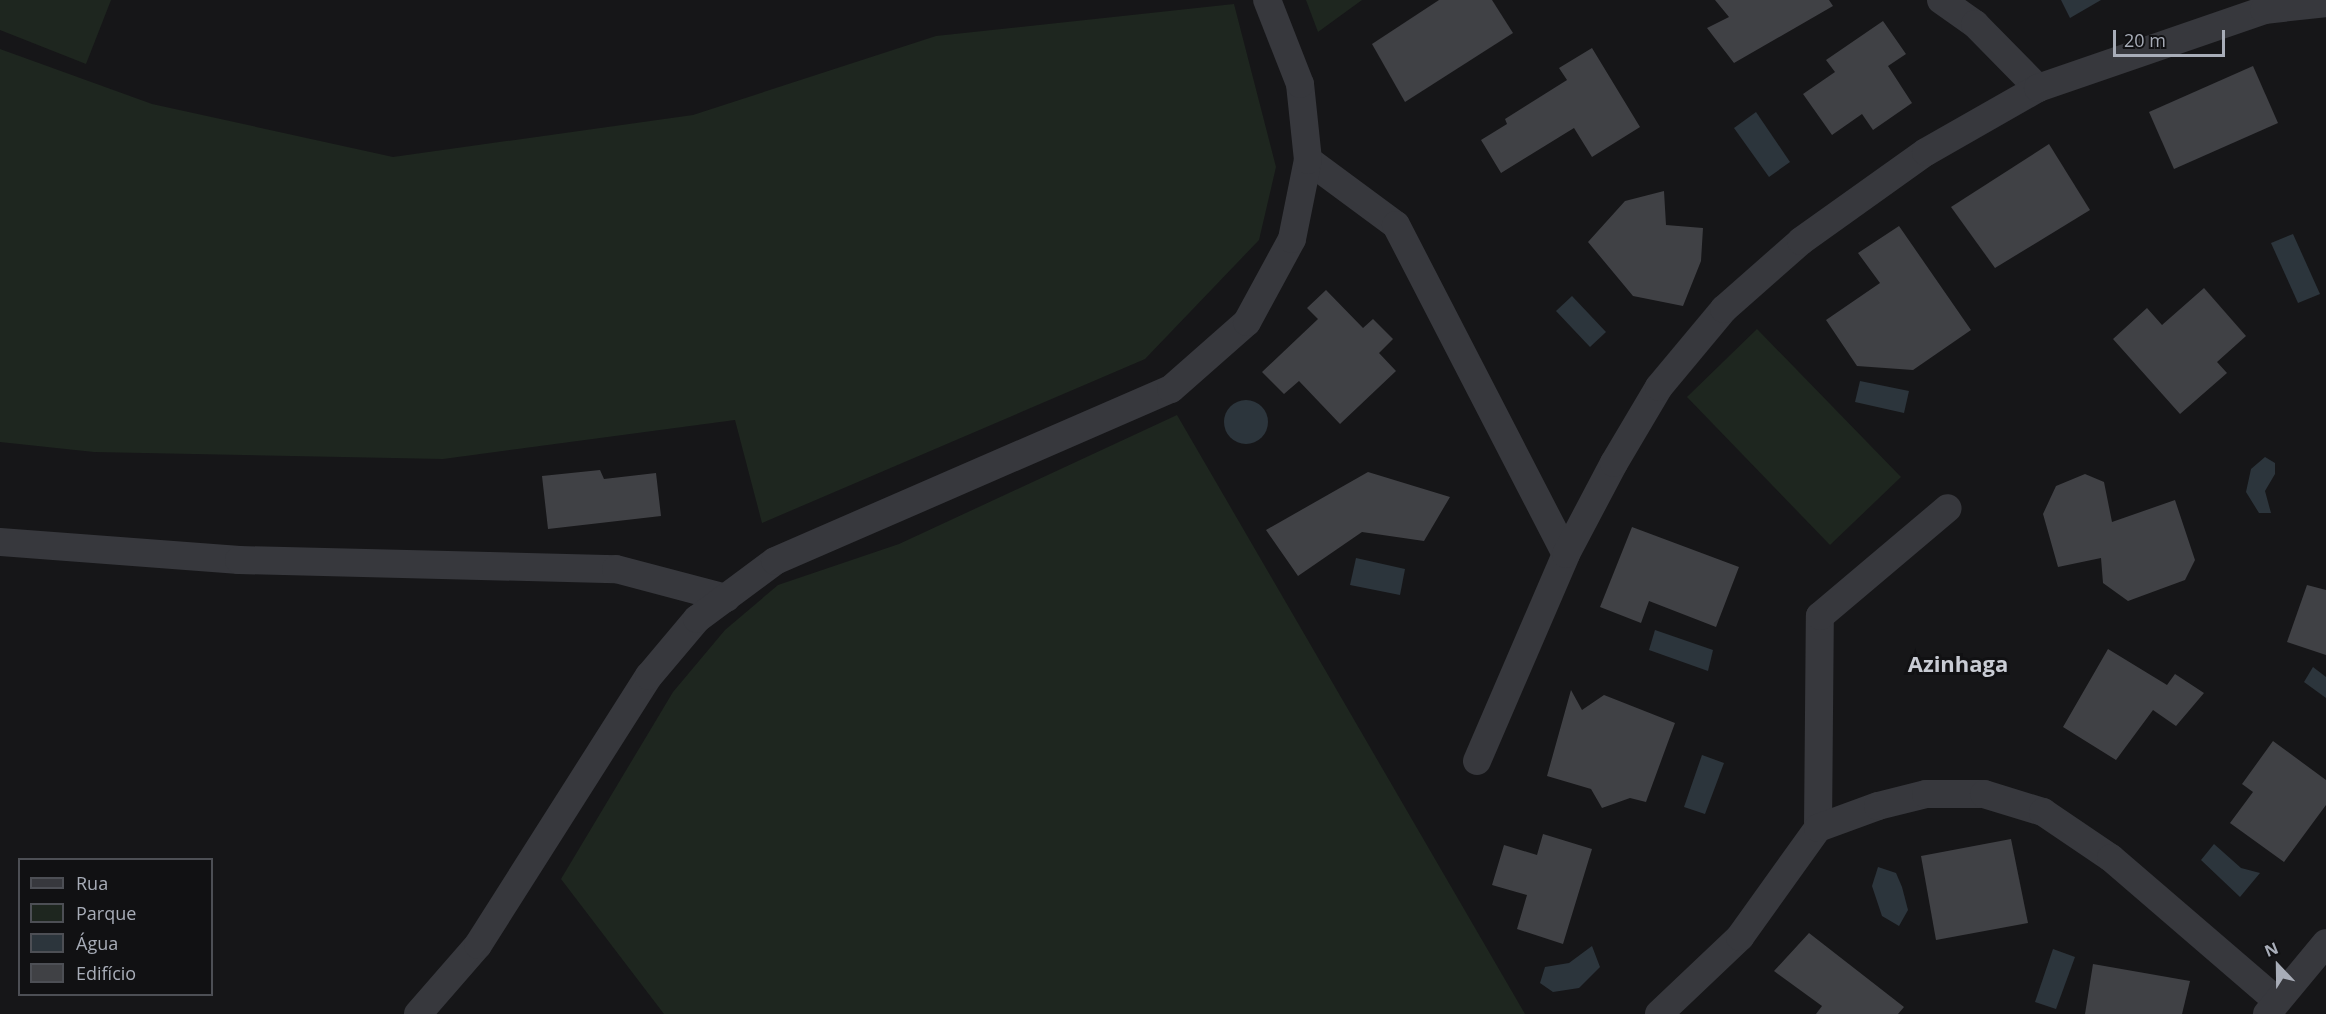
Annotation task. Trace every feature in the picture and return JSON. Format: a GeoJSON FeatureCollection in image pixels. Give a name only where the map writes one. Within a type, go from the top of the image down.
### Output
{"type":"FeatureCollection","features":[{"type":"Feature","properties":{"kind":"street"},"geometry":{"type":"LineString","coordinates":[[418,1014],[478,945],[649,676],[697,619],[775,561],[1171,389],[1247,322],[1292,239],[1308,160],[1299,84],[1268,0]]}},
{"type":"Feature","properties":{"kind":"street"},"geometry":{"type":"LineString","coordinates":[[1941,0],[1975,24],[2038,88]]}},
{"type":"Feature","properties":{"kind":"street"},"geometry":{"type":"LineString","coordinates":[[1477,761],[1566,554],[1659,387],[1725,309],[1802,241],[1916,159],[2038,88],[2261,5],[2326,3]]}},
{"type":"Feature","properties":{"kind":"street"},"geometry":{"type":"LineString","coordinates":[[1308,160],[1396,225],[1566,554]]}},
{"type":"Feature","properties":{"kind":"street"},"geometry":{"type":"LineString","coordinates":[[1818,828],[1820,616],[1948,508]]}},
{"type":"Feature","properties":{"kind":"street"},"geometry":{"type":"LineString","coordinates":[[0,542],[239,560],[616,569],[726,598]]}},
{"type":"Feature","properties":{"kind":"street"},"geometry":{"type":"LineString","coordinates":[[1659,1014],[1740,937],[1818,828],[1878,806],[1926,794],[1984,794],[2043,812],[2111,858],[2272,1008],[2326,943]]}},
{"type":"Feature","properties":{"kind":"green space"},"geometry":{"type":"Polygon","coordinates":[[[0,0],[111,0],[86,64],[0,30],[0,0]]]}},
{"type":"Feature","properties":{"kind":"green space"},"geometry":{"type":"Polygon","coordinates":[[[1306,0],[1362,0],[1318,32],[1306,0]]]}},
{"type":"Feature","properties":{"kind":"green space"},"geometry":{"type":"Polygon","coordinates":[[[1234,4],[1276,167],[1259,240],[1145,359],[762,523],[735,420],[443,459],[94,452],[0,442],[0,49],[152,104],[393,157],[693,115],[936,36],[1234,4]]]}},
{"type":"Feature","properties":{"kind":"green space"},"geometry":{"type":"Polygon","coordinates":[[[1757,329],[1901,477],[1830,545],[1687,397],[1757,329]]]}},
{"type":"Feature","properties":{"kind":"green space"},"geometry":{"type":"Polygon","coordinates":[[[1177,415],[1525,1014],[664,1014],[561,879],[673,692],[725,630],[778,585],[899,544],[1177,415]]]}},
{"type":"Feature","properties":{"kind":"water"},"geometry":{"type":"Polygon","coordinates":[[[2061,0],[2101,0],[2070,18],[2061,0]]]}},
{"type":"Feature","properties":{"kind":"water"},"geometry":{"type":"Polygon","coordinates":[[[1756,112],[1790,162],[1769,177],[1734,128],[1756,112]]]}},
{"type":"Feature","properties":{"kind":"water"},"geometry":{"type":"Polygon","coordinates":[[[2293,234],[2320,294],[2298,303],[2271,243],[2293,234]]]}},
{"type":"Feature","properties":{"kind":"water"},"geometry":{"type":"Polygon","coordinates":[[[1572,296],[1606,332],[1590,347],[1556,311],[1572,296]]]}},
{"type":"Feature","properties":{"kind":"water"},"geometry":{"type":"Polygon","coordinates":[[[1860,381],[1909,391],[1904,413],[1855,402],[1860,381]]]}},
{"type":"Feature","properties":{"kind":"water"},"geometry":{"type":"Polygon","coordinates":[[[1246,400],[1262,406],[1268,422],[1262,438],[1246,444],[1230,438],[1224,422],[1230,406],[1246,400]]]}},
{"type":"Feature","properties":{"kind":"water"},"geometry":{"type":"Polygon","coordinates":[[[2265,457],[2275,463],[2275,474],[2265,491],[2271,513],[2259,513],[2246,492],[2251,469],[2265,457]]]}},
{"type":"Feature","properties":{"kind":"water"},"geometry":{"type":"Polygon","coordinates":[[[1356,558],[1405,569],[1400,595],[1350,585],[1356,558]]]}},
{"type":"Feature","properties":{"kind":"water"},"geometry":{"type":"Polygon","coordinates":[[[1655,630],[1713,650],[1708,671],[1649,650],[1655,630]]]}},
{"type":"Feature","properties":{"kind":"water"},"geometry":{"type":"Polygon","coordinates":[[[2313,667],[2326,677],[2326,698],[2304,682],[2313,667]]]}},
{"type":"Feature","properties":{"kind":"water"},"geometry":{"type":"Polygon","coordinates":[[[1702,755],[1724,763],[1705,814],[1684,807],[1702,755]]]}},
{"type":"Feature","properties":{"kind":"water"},"geometry":{"type":"Polygon","coordinates":[[[2214,844],[2241,868],[2260,873],[2240,897],[2201,860],[2214,844]]]}},
{"type":"Feature","properties":{"kind":"water"},"geometry":{"type":"Polygon","coordinates":[[[1878,867],[1896,873],[1902,887],[1908,910],[1899,926],[1882,916],[1872,886],[1878,867]]]}},
{"type":"Feature","properties":{"kind":"water"},"geometry":{"type":"Polygon","coordinates":[[[1592,946],[1600,967],[1579,988],[1553,992],[1540,983],[1545,967],[1569,963],[1592,946]]]}},
{"type":"Feature","properties":{"kind":"water"},"geometry":{"type":"Polygon","coordinates":[[[2053,949],[2075,957],[2056,1009],[2035,1002],[2053,949]]]}},
{"type":"Feature","properties":{"kind":"building"},"geometry":{"type":"Polygon","coordinates":[[[1439,0],[1492,0],[1513,33],[1405,102],[1372,44],[1439,0]]]}},
{"type":"Feature","properties":{"kind":"building"},"geometry":{"type":"Polygon","coordinates":[[[1715,0],[1829,0],[1833,6],[1734,63],[1707,28],[1729,17],[1715,0]]]}},
{"type":"Feature","properties":{"kind":"building"},"geometry":{"type":"Polygon","coordinates":[[[1883,21],[1906,54],[1888,66],[1912,103],[1873,130],[1862,114],[1832,135],[1803,94],[1835,72],[1826,60],[1883,21]]]}},
{"type":"Feature","properties":{"kind":"building"},"geometry":{"type":"Polygon","coordinates":[[[1592,48],[1640,127],[1592,157],[1574,128],[1501,173],[1481,140],[1507,124],[1505,119],[1567,80],[1559,68],[1592,48]]]}},
{"type":"Feature","properties":{"kind":"building"},"geometry":{"type":"Polygon","coordinates":[[[2253,66],[2278,123],[2174,169],[2149,112],[2253,66]]]}},
{"type":"Feature","properties":{"kind":"building"},"geometry":{"type":"Polygon","coordinates":[[[2049,144],[2090,210],[1995,268],[1951,207],[2049,144]]]}},
{"type":"Feature","properties":{"kind":"building"},"geometry":{"type":"Polygon","coordinates":[[[1664,191],[1666,225],[1703,228],[1701,261],[1683,306],[1633,296],[1588,242],[1625,201],[1664,191]]]}},
{"type":"Feature","properties":{"kind":"building"},"geometry":{"type":"Polygon","coordinates":[[[1899,226],[1971,330],[1913,370],[1857,366],[1826,320],[1880,283],[1858,253],[1899,226]]]}},
{"type":"Feature","properties":{"kind":"building"},"geometry":{"type":"Polygon","coordinates":[[[2204,288],[2246,336],[2217,362],[2227,373],[2180,414],[2113,339],[2147,308],[2162,325],[2204,288]]]}},
{"type":"Feature","properties":{"kind":"building"},"geometry":{"type":"Polygon","coordinates":[[[1326,290],[1363,328],[1373,319],[1393,339],[1379,353],[1396,371],[1340,424],[1299,381],[1284,394],[1262,372],[1318,319],[1307,308],[1326,290]]]}},
{"type":"Feature","properties":{"kind":"building"},"geometry":{"type":"Polygon","coordinates":[[[600,470],[604,479],[656,473],[661,516],[548,529],[542,476],[600,470]]]}},
{"type":"Feature","properties":{"kind":"building"},"geometry":{"type":"Polygon","coordinates":[[[1368,472],[1450,497],[1424,541],[1362,532],[1298,576],[1266,530],[1368,472]]]}},
{"type":"Feature","properties":{"kind":"building"},"geometry":{"type":"Polygon","coordinates":[[[2085,474],[2104,482],[2112,522],[2175,500],[2195,560],[2185,580],[2128,601],[2103,583],[2101,558],[2058,567],[2043,514],[2056,486],[2085,474]]]}},
{"type":"Feature","properties":{"kind":"building"},"geometry":{"type":"Polygon","coordinates":[[[1632,527],[1739,567],[1716,627],[1649,601],[1641,623],[1600,607],[1632,527]]]}},
{"type":"Feature","properties":{"kind":"building"},"geometry":{"type":"Polygon","coordinates":[[[2307,585],[2326,590],[2326,655],[2287,642],[2307,585]]]}},
{"type":"Feature","properties":{"kind":"building"},"geometry":{"type":"Polygon","coordinates":[[[2108,649],[2167,685],[2175,674],[2204,693],[2176,726],[2153,710],[2116,760],[2063,727],[2108,649]]]}},
{"type":"Feature","properties":{"kind":"building"},"geometry":{"type":"Polygon","coordinates":[[[1571,690],[1582,710],[1604,695],[1675,723],[1646,802],[1630,798],[1602,808],[1591,789],[1547,776],[1571,690]]]}},
{"type":"Feature","properties":{"kind":"building"},"geometry":{"type":"Polygon","coordinates":[[[2273,741],[2326,780],[2326,805],[2284,862],[2230,823],[2253,792],[2242,784],[2273,741]]]}},
{"type":"Feature","properties":{"kind":"building"},"geometry":{"type":"Polygon","coordinates":[[[1543,834],[1592,849],[1563,944],[1517,929],[1527,895],[1492,885],[1504,845],[1537,855],[1543,834]]]}},
{"type":"Feature","properties":{"kind":"building"},"geometry":{"type":"Polygon","coordinates":[[[2011,839],[2028,923],[1936,940],[1921,856],[2011,839]]]}},
{"type":"Feature","properties":{"kind":"building"},"geometry":{"type":"Polygon","coordinates":[[[1809,933],[1904,1007],[1898,1014],[1816,1014],[1822,1006],[1774,971],[1809,933]]]}},
{"type":"Feature","properties":{"kind":"building"},"geometry":{"type":"Polygon","coordinates":[[[2093,964],[2190,981],[2182,1014],[2085,1014],[2093,964]]]}},
{"type":"Feature","properties":{"kind":"district","name":"Azinhaga"},"geometry":{"type":"Point","coordinates":[1958,664]}}]}
